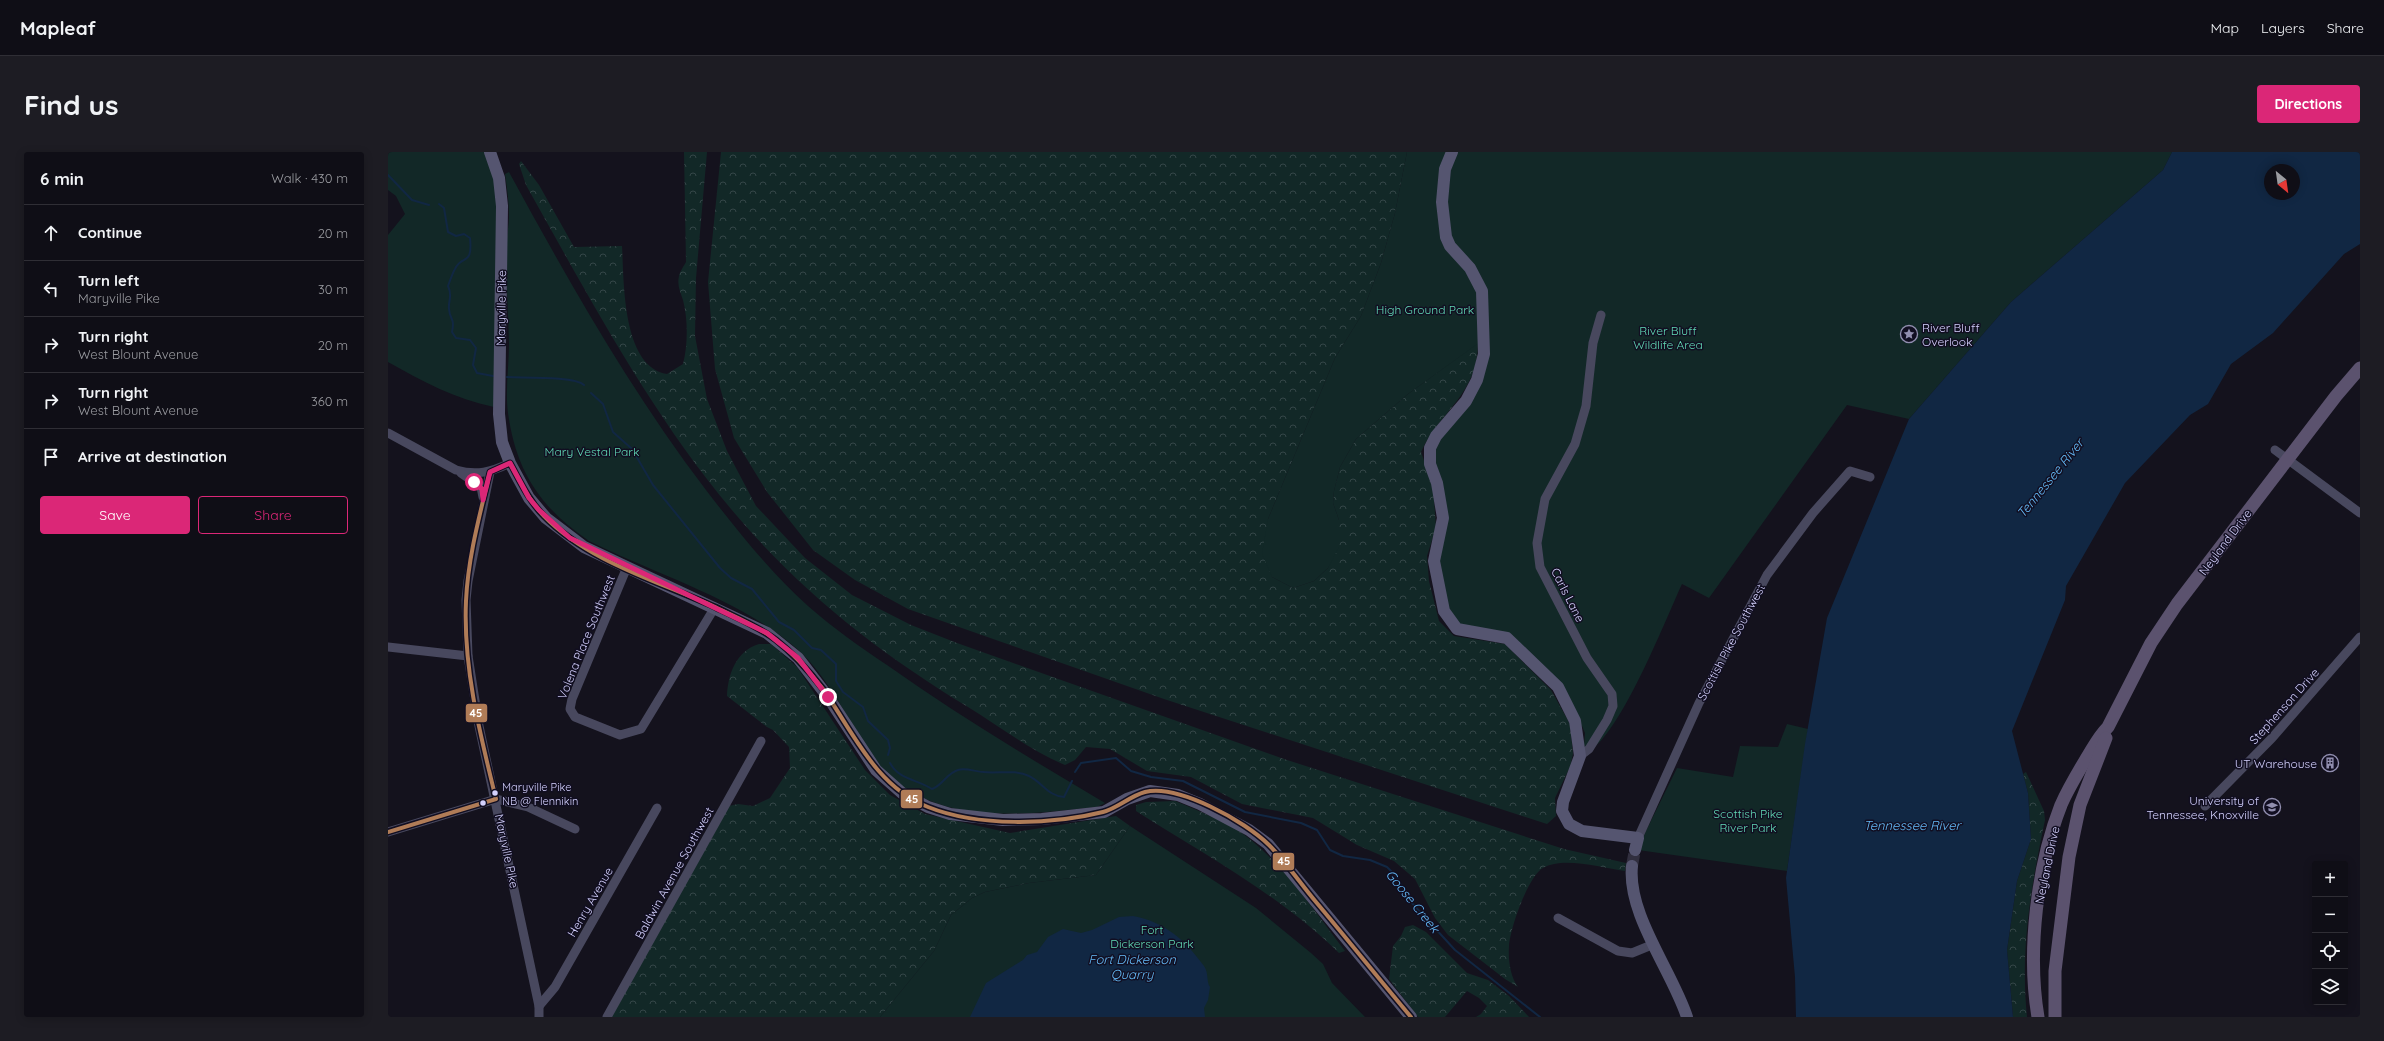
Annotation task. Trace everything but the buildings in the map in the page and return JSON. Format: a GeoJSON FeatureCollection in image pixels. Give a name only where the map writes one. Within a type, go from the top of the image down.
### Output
{"type":"FeatureCollection","features":[{"type":"Feature","properties":{"kind":"main road","name":"Neyland Drive"},"geometry":{"type":"LineString","coordinates":[[2055,1017],[2055,971],[2069,857],[2080,805],[2105,741],[2108,727],[2151,643],[2177,604],[2336,396],[2360,368]]}},
{"type":"Feature","properties":{"kind":"main road","name":"Neyland Drive"},"geometry":{"type":"LineString","coordinates":[[2038,1017],[2034,990],[2034,943],[2042,876],[2050,839],[2067,792],[2098,737],[2108,727]]}},
{"type":"Feature","properties":{"kind":"street","name":"Maryville Pike"},"geometry":{"type":"LineString","coordinates":[[490,152],[499,178],[502,206],[499,414],[502,442],[510,463],[529,498],[555,527],[584,547],[715,607],[767,633],[798,658],[828,697],[876,770],[902,793],[928,808],[972,818],[1042,819],[1104,812],[1127,799],[1150,791],[1178,795],[1243,826],[1268,844],[1411,1017]]}},
{"type":"Feature","properties":{"kind":"street"},"geometry":{"type":"LineString","coordinates":[[1452,152],[1445,169],[1442,202],[1446,237],[1450,246],[1470,268],[1482,290],[1484,354],[1477,380],[1466,401],[1436,436],[1430,448],[1430,464],[1437,483],[1443,518],[1434,561],[1444,612],[1457,629],[1508,638],[1558,687],[1575,721],[1580,756],[1563,802],[1562,812],[1569,824],[1575,828],[1589,832],[1638,838]]}},
{"type":"Feature","properties":{"kind":"street","name":"Carls Lane"},"geometry":{"type":"LineString","coordinates":[[1580,756],[1589,749],[1607,720],[1613,706],[1612,694],[1587,658],[1540,567],[1537,542],[1545,499],[1577,437],[1586,406],[1593,343],[1601,315]]}},
{"type":"Feature","properties":{"kind":"street"},"geometry":{"type":"LineString","coordinates":[[388,434],[456,470],[481,487],[483,500]]}},
{"type":"Feature","properties":{"kind":"street"},"geometry":{"type":"LineString","coordinates":[[2275,450],[2360,513]]}},
{"type":"Feature","properties":{"kind":"street"},"geometry":{"type":"LineString","coordinates":[[456,470],[475,474],[490,472],[510,463]]}},
{"type":"Feature","properties":{"kind":"street","name":"Scottish Pike Southwest"},"geometry":{"type":"LineString","coordinates":[[1635,850],[1638,838],[1699,703],[1767,575],[1813,513],[1850,471],[1870,477]]}},
{"type":"Feature","properties":{"kind":"street","name":"Maryville Pike"},"geometry":{"type":"LineString","coordinates":[[490,472],[483,500],[468,581],[466,600],[468,656],[480,726],[539,1006],[539,1017]]}},
{"type":"Feature","properties":{"kind":"street","name":"Volena Place Southwest"},"geometry":{"type":"LineString","coordinates":[[627,568],[572,699],[570,709],[575,717],[620,735],[641,729],[715,607]]}},
{"type":"Feature","properties":{"kind":"street","name":"Stephenson Drive"},"geometry":{"type":"LineString","coordinates":[[2205,806],[2272,738],[2360,637]]}},
{"type":"Feature","properties":{"kind":"street"},"geometry":{"type":"LineString","coordinates":[[388,647],[468,656]]}},
{"type":"Feature","properties":{"kind":"street","name":"Baldwin Avenue Southwest"},"geometry":{"type":"LineString","coordinates":[[607,1017],[761,741]]}},
{"type":"Feature","properties":{"kind":"street"},"geometry":{"type":"LineString","coordinates":[[388,832],[496,799],[528,807],[575,829]]}},
{"type":"Feature","properties":{"kind":"street","name":"Henry Avenue"},"geometry":{"type":"LineString","coordinates":[[539,1006],[555,987],[657,808]]}},
{"type":"Feature","properties":{"kind":"street"},"geometry":{"type":"LineString","coordinates":[[1632,866],[1632,891],[1654,944],[1682,999],[1687,1017]]}},
{"type":"Feature","properties":{"kind":"street"},"geometry":{"type":"LineString","coordinates":[[1558,918],[1618,951],[1632,953],[1654,944]]}},
{"type":"Feature","properties":{"kind":"green space"},"geometry":{"type":"Polygon","coordinates":[[[388,152],[485,152],[496,181],[497,198],[494,407],[480,404],[452,394],[388,362],[388,235],[405,214],[396,196],[388,190],[388,152]]]}},
{"type":"Feature","properties":{"kind":"green space"},"geometry":{"type":"Polygon","coordinates":[[[684,152],[707,152],[696,278],[695,336],[707,399],[727,451],[756,506],[805,558],[852,595],[911,625],[957,643],[1284,759],[1564,849],[1626,863],[1625,871],[1583,864],[1561,863],[1543,868],[1537,873],[1526,892],[1516,916],[1510,938],[1509,962],[1513,978],[1518,987],[1505,979],[1448,935],[1435,918],[1415,879],[1394,861],[1357,845],[1313,818],[1242,804],[1191,777],[1147,771],[1110,749],[1086,747],[1075,760],[1065,765],[1040,753],[1015,738],[980,714],[908,669],[880,648],[826,605],[775,558],[718,493],[686,451],[657,409],[602,320],[526,185],[519,164],[521,161],[539,185],[574,247],[622,246],[625,300],[628,320],[634,340],[641,356],[652,368],[667,374],[683,364],[687,340],[686,315],[678,282],[681,270],[686,262],[684,152]]]}},
{"type":"Feature","properties":{"kind":"green space"},"geometry":{"type":"Polygon","coordinates":[[[721,152],[1407,152],[1395,213],[1381,263],[1361,316],[1335,358],[1268,519],[1272,577],[1293,588],[1314,581],[1328,568],[1339,520],[1333,503],[1334,491],[1340,467],[1356,439],[1408,394],[1478,343],[1476,361],[1472,376],[1457,401],[1438,425],[1421,452],[1433,487],[1436,527],[1427,556],[1429,581],[1439,621],[1454,636],[1505,644],[1551,690],[1570,724],[1573,754],[1570,767],[1555,798],[1556,816],[1547,824],[1164,699],[908,609],[855,580],[813,550],[767,492],[734,438],[715,369],[708,282],[721,152]]]}},
{"type":"Feature","properties":{"kind":"green space","name":"River Bluff Wildlife Area"},"geometry":{"type":"Polygon","coordinates":[[[1407,152],[2172,152],[2163,170],[2011,302],[1909,419],[1847,405],[1709,598],[1682,584],[1653,650],[1627,701],[1614,724],[1600,742],[1587,753],[1584,745],[1585,733],[1582,726],[1575,721],[1562,697],[1507,638],[1477,632],[1447,618],[1434,561],[1440,537],[1430,448],[1466,401],[1483,340],[1408,394],[1356,439],[1340,467],[1334,491],[1333,503],[1339,520],[1339,547],[1328,568],[1314,581],[1293,588],[1272,577],[1262,554],[1268,519],[1335,358],[1361,316],[1381,263],[1395,213],[1407,152]]]}},
{"type":"Feature","properties":{"kind":"green space","name":"Mary Vestal Park"},"geometry":{"type":"Polygon","coordinates":[[[509,172],[578,295],[652,414],[717,505],[754,550],[794,593],[827,622],[913,683],[994,736],[1105,803],[1097,807],[1037,813],[1007,814],[977,812],[948,807],[921,797],[896,782],[872,757],[830,688],[814,666],[795,647],[773,630],[723,601],[589,541],[557,515],[544,502],[524,471],[517,453],[507,405],[509,343],[506,244],[509,216],[505,174],[509,172]]]}},
{"type":"Feature","properties":{"kind":"green space"},"geometry":{"type":"Polygon","coordinates":[[[759,644],[771,644],[797,667],[865,770],[890,795],[925,814],[1010,833],[1116,816],[1130,826],[1096,875],[1029,883],[985,892],[972,898],[951,915],[934,951],[880,1017],[611,1017],[729,806],[738,804],[753,806],[770,798],[790,768],[789,747],[773,730],[727,696],[729,680],[735,664],[744,652],[759,644]]]}},
{"type":"Feature","properties":{"kind":"green space","name":"Scottish Pike River Park"},"geometry":{"type":"Polygon","coordinates":[[[1787,724],[1808,729],[1787,871],[1638,850],[1677,768],[1733,777],[1740,746],[1778,747],[1787,724]]]}},
{"type":"Feature","properties":{"kind":"green space"},"geometry":{"type":"Polygon","coordinates":[[[2026,772],[2044,811],[2045,820],[2035,869],[2028,918],[2025,967],[2027,1017],[2013,1017],[2007,950],[2017,881],[2031,839],[2028,793],[2023,774],[2026,772]]]}},
{"type":"Feature","properties":{"kind":"green space"},"geometry":{"type":"Polygon","coordinates":[[[1175,801],[1205,813],[1234,828],[1251,840],[1289,879],[1345,951],[1339,953],[1316,932],[1267,894],[1136,811],[1136,805],[1146,802],[1175,801]]]}},
{"type":"Feature","properties":{"kind":"green space","name":"Fort Dickerson Park"},"geometry":{"type":"Polygon","coordinates":[[[1130,826],[1256,908],[1323,964],[1332,983],[1365,1017],[880,1017],[934,951],[951,915],[972,898],[985,892],[1029,883],[1096,875],[1130,826]]]}},
{"type":"Feature","properties":{"kind":"green space"},"geometry":{"type":"Polygon","coordinates":[[[1413,925],[1426,932],[1467,973],[1488,980],[1509,996],[1529,1017],[1476,1017],[1481,1014],[1487,1006],[1479,998],[1467,991],[1445,1017],[1418,1017],[1389,979],[1393,946],[1401,936],[1405,927],[1413,925]]]}},
{"type":"Feature","properties":{"kind":"water","name":"Tennessee River"},"geometry":{"type":"Polygon","coordinates":[[[2172,152],[2360,152],[2360,244],[2344,254],[2273,333],[2231,364],[2208,404],[2190,415],[2125,483],[2066,586],[2065,600],[2012,731],[2028,793],[2031,839],[2017,881],[2007,950],[2013,1017],[1796,1017],[1795,977],[1786,878],[1805,744],[1827,618],[1909,419],[2011,302],[2163,170],[2172,152]]]}},
{"type":"Feature","properties":{"kind":"water","name":"Fort Dickerson Quarry"},"geometry":{"type":"Polygon","coordinates":[[[1133,916],[1165,928],[1182,940],[1204,966],[1210,987],[1208,1000],[1204,1008],[1205,1017],[970,1017],[986,983],[1023,960],[1027,955],[1037,952],[1048,937],[1063,929],[1081,933],[1092,930],[1119,917],[1133,916]]]}},
{"type":"Feature","properties":{"kind":"waterway"},"geometry":{"type":"LineString","coordinates":[[388,175],[412,200],[429,205]]}},
{"type":"Feature","properties":{"kind":"waterway"},"geometry":{"type":"LineString","coordinates":[[439,204],[444,208],[448,232],[456,236],[464,234],[470,238],[471,247],[468,257],[458,265],[448,286],[450,295],[449,309],[453,321],[452,332],[456,338],[470,340],[476,348],[473,365],[477,373],[493,376]]}},
{"type":"Feature","properties":{"kind":"waterway"},"geometry":{"type":"LineString","coordinates":[[507,377],[570,380],[584,385]]}},
{"type":"Feature","properties":{"kind":"waterway"},"geometry":{"type":"LineString","coordinates":[[591,393],[603,404],[613,432],[632,449],[653,485],[720,568],[731,578],[752,589],[779,622],[794,630],[812,648],[821,650],[836,664],[836,681],[843,692],[863,707],[868,721],[888,740],[890,748],[888,755]]}},
{"type":"Feature","properties":{"kind":"waterway","name":"Goose Creek"},"geometry":{"type":"LineString","coordinates":[[1075,772],[1081,763],[1116,758],[1131,771],[1151,777],[1183,781],[1245,812],[1301,823],[1317,830],[1330,850],[1343,856],[1370,860],[1387,867],[1396,876],[1411,902],[1455,950],[1540,1017]]}},
{"type":"Feature","properties":{"kind":"waterway"},"geometry":{"type":"LineString","coordinates":[[890,763],[898,773],[932,789],[939,785],[948,776],[961,769],[980,772],[1012,772],[1023,774],[1034,779],[1050,792],[1064,797],[1072,781]]}},
{"type":"Feature","properties":{"kind":"tunnel"},"geometry":{"type":"LineString","coordinates":[[1632,866],[1635,850]]}},
{"type":"Feature","properties":{"kind":"transit line","name":"45"},"geometry":{"type":"LineString","coordinates":[[388,832],[496,799],[484,750],[470,676],[467,651],[466,601],[469,568],[490,472],[510,463],[525,491],[544,516],[562,532],[582,546],[625,569],[715,607],[746,622],[762,630],[783,645],[801,663],[823,689],[867,757],[880,772],[894,786],[910,798],[928,807],[969,818],[992,821],[1015,822],[1061,820],[1103,812],[1114,808],[1134,796],[1145,792],[1159,791],[1175,794],[1210,806],[1244,825],[1269,845],[1287,865],[1411,1017]]}},
{"type":"Feature","properties":{"kind":"place","name":"River Bluff Overlook"},"geometry":{"type":"Point","coordinates":[1909,334]}},
{"type":"Feature","properties":{"kind":"place","name":"UT Warehouse"},"geometry":{"type":"Point","coordinates":[2330,763]}},
{"type":"Feature","properties":{"kind":"place","name":"Maryville Pike NB @ Flennikin"},"geometry":{"type":"Point","coordinates":[495,793]}},
{"type":"Feature","properties":{"kind":"place","name":"University of Tennessee, Knoxville"},"geometry":{"type":"Point","coordinates":[2272,807]}},
{"type":"Feature","properties":{"kind":"route"},"geometry":{"type":"LineString","coordinates":[[474,482],[481,487],[483,492],[483,500],[490,472],[510,463],[529,498],[555,527],[584,547],[715,607],[767,633],[798,658],[828,697]]}},
{"type":"Feature","properties":{"kind":"park label","name":"High Ground Park"},"geometry":{"type":"Point","coordinates":[1425,309]}}]}
